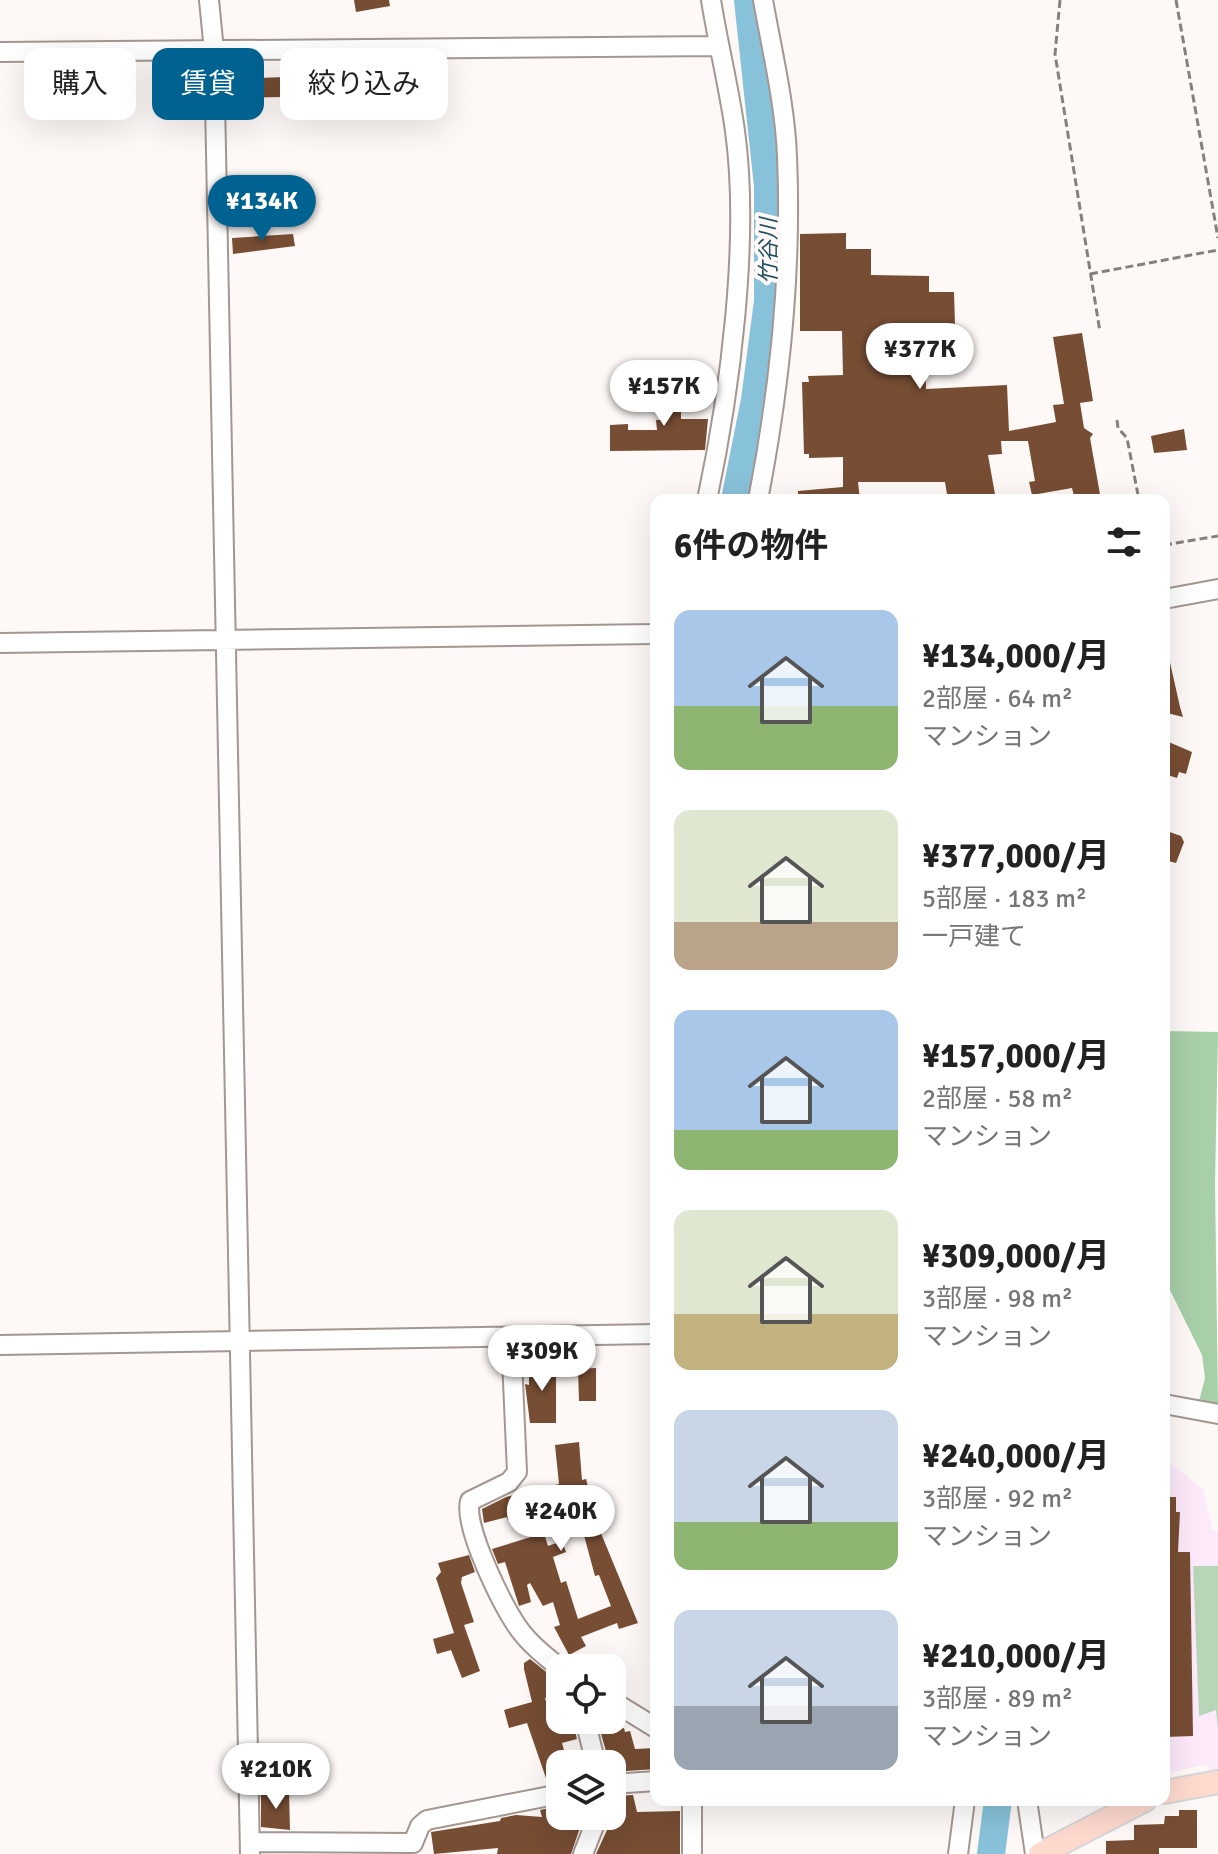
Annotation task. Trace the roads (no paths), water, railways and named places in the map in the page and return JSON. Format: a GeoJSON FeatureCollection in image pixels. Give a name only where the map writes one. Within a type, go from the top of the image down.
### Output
{"type":"FeatureCollection","features":[{"type":"Feature","properties":{"kind":"main road"},"geometry":{"type":"LineString","coordinates":[[1170,1791],[1218,1782]]}},
{"type":"Feature","properties":{"kind":"main road"},"geometry":{"type":"LineString","coordinates":[[1037,1854],[1133,1806]]}},
{"type":"Feature","properties":{"kind":"street"},"geometry":{"type":"LineString","coordinates":[[209,0],[214,48]]}},
{"type":"Feature","properties":{"kind":"street"},"geometry":{"type":"LineString","coordinates":[[708,494],[728,378],[739,235],[736,133],[711,0]]}},
{"type":"Feature","properties":{"kind":"street"},"geometry":{"type":"LineString","coordinates":[[759,494],[772,422],[788,278],[787,154],[763,0]]}},
{"type":"Feature","properties":{"kind":"street"},"geometry":{"type":"LineString","coordinates":[[264,51],[718,46]]}},
{"type":"Feature","properties":{"kind":"street"},"geometry":{"type":"LineString","coordinates":[[0,52],[152,51]]}},
{"type":"Feature","properties":{"kind":"street"},"geometry":{"type":"LineString","coordinates":[[215,120],[250,1848],[413,1843],[420,1826],[427,1820],[546,1797]]}},
{"type":"Feature","properties":{"kind":"street"},"geometry":{"type":"LineString","coordinates":[[1170,598],[1218,589]]}},
{"type":"Feature","properties":{"kind":"street"},"geometry":{"type":"LineString","coordinates":[[0,643],[650,634]]}},
{"type":"Feature","properties":{"kind":"street"},"geometry":{"type":"LineString","coordinates":[[0,1345],[650,1334]]}},
{"type":"Feature","properties":{"kind":"street"},"geometry":{"type":"LineString","coordinates":[[511,1336],[517,1472],[509,1482],[470,1501],[468,1510],[474,1534],[513,1619],[529,1641],[546,1656]]}},
{"type":"Feature","properties":{"kind":"street"},"geometry":{"type":"LineString","coordinates":[[1170,1405],[1218,1414]]}},
{"type":"Feature","properties":{"kind":"street"},"geometry":{"type":"LineString","coordinates":[[626,1710],[650,1724]]}},
{"type":"Feature","properties":{"kind":"street"},"geometry":{"type":"LineString","coordinates":[[626,1783],[650,1781]]}},
{"type":"Feature","properties":{"kind":"street"},"geometry":{"type":"LineString","coordinates":[[692,1806],[692,1854]]}},
{"type":"Feature","properties":{"kind":"street"},"geometry":{"type":"LineString","coordinates":[[958,1854],[964,1806]]}},
{"type":"Feature","properties":{"kind":"street"},"geometry":{"type":"LineString","coordinates":[[1028,1806],[1037,1854]]}},
{"type":"Feature","properties":{"kind":"street"},"geometry":{"type":"LineString","coordinates":[[583,1854],[592,1830]]}},
{"type":"Feature","properties":{"kind":"waterway","name":"竹谷川"},"geometry":{"type":"LineString","coordinates":[[736,494],[755,400],[768,301],[768,186],[748,0]]}},
{"type":"Feature","properties":{"kind":"waterway","name":"竹谷川"},"geometry":{"type":"LineString","coordinates":[[991,1854],[997,1806]]}}]}
